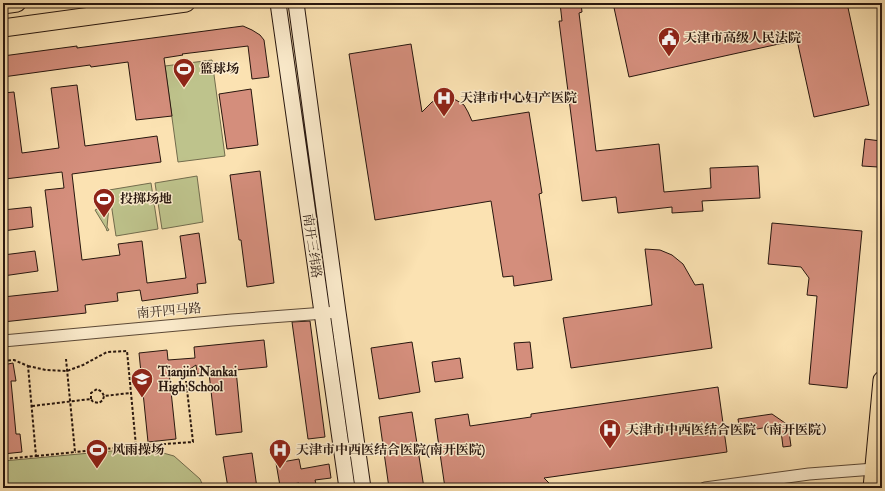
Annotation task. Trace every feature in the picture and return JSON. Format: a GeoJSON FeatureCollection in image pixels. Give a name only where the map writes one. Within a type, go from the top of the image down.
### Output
{"type":"FeatureCollection","features":[{"type":"Feature","properties":{"kind":"main road"},"geometry":{"type":"LineString","coordinates":[[3,5],[17,3]]}},
{"type":"Feature","properties":{"kind":"main road"},"geometry":{"type":"LineString","coordinates":[[3,28],[186,3]]}},
{"type":"Feature","properties":{"kind":"main road"},"geometry":{"type":"LineString","coordinates":[[872,488],[882,380]]}},
{"type":"Feature","properties":{"kind":"street","name":"南开三纬路"},"geometry":{"type":"LineString","coordinates":[[278,3],[347,488]]}},
{"type":"Feature","properties":{"kind":"street","name":"南开三纬路"},"geometry":{"type":"LineString","coordinates":[[296,3],[363,488]]}},
{"type":"Feature","properties":{"kind":"street","name":"南开四马路"},"geometry":{"type":"LineString","coordinates":[[3,341],[338,312]]}},
{"type":"Feature","properties":{"kind":"street"},"geometry":{"type":"LineString","coordinates":[[705,488],[809,474],[874,469]]}},
{"type":"Feature","properties":{"kind":"path"},"geometry":{"type":"LineString","coordinates":[[3,361],[14,360],[28,366],[46,370],[67,371],[83,366],[107,352],[127,350],[136,449]]}},
{"type":"Feature","properties":{"kind":"path"},"geometry":{"type":"LineString","coordinates":[[66,359],[75,452]]}},
{"type":"Feature","properties":{"kind":"path"},"geometry":{"type":"LineString","coordinates":[[28,366],[36,456]]}},
{"type":"Feature","properties":{"kind":"path"},"geometry":{"type":"LineString","coordinates":[[3,459],[193,442],[186,381]]}},
{"type":"Feature","properties":{"kind":"path"},"geometry":{"type":"LineString","coordinates":[[91,399],[91,393],[97,390],[102,392],[104,396]]}},
{"type":"Feature","properties":{"kind":"path"},"geometry":{"type":"LineString","coordinates":[[104,396],[130,393]]}},
{"type":"Feature","properties":{"kind":"path"},"geometry":{"type":"LineString","coordinates":[[32,406],[91,399],[94,402],[99,403],[103,400],[104,396]]}},
{"type":"Feature","properties":{"kind":"green space"},"geometry":{"type":"Polygon","coordinates":[[[212,60],[225,156],[178,162],[165,66],[212,60]]]}},
{"type":"Feature","properties":{"kind":"green space"},"geometry":{"type":"Polygon","coordinates":[[[197,176],[203,222],[162,229],[155,183],[197,176]]]}},
{"type":"Feature","properties":{"kind":"green space"},"geometry":{"type":"Polygon","coordinates":[[[151,183],[158,229],[116,236],[109,190],[151,183]]]}},
{"type":"Feature","properties":{"kind":"green space","name":"投掷场地"},"geometry":{"type":"Polygon","coordinates":[[[109,206],[107,227],[109,230],[107,231],[95,210],[109,206]]]}},
{"type":"Feature","properties":{"kind":"green space","name":"风雨操场"},"geometry":{"type":"Polygon","coordinates":[[[145,448],[174,456],[200,479],[204,488],[3,488],[3,461],[145,448]]]}},
{"type":"Feature","properties":{"kind":"building"},"geometry":{"type":"Polygon","coordinates":[[[560,3],[581,3],[582,12],[579,13],[596,151],[659,144],[664,192],[711,188],[710,168],[758,166],[760,198],[702,201],[703,211],[672,213],[672,207],[618,213],[616,197],[582,201],[559,21],[562,21],[560,3]]]}},
{"type":"Feature","properties":{"kind":"building","name":"天津市高级人民法院"},"geometry":{"type":"Polygon","coordinates":[[[613,3],[847,3],[869,105],[814,117],[797,40],[629,77],[613,3]]]}},
{"type":"Feature","properties":{"kind":"building"},"geometry":{"type":"Polygon","coordinates":[[[243,26],[260,35],[264,40],[269,77],[252,79],[248,46],[182,54],[183,55],[164,58],[172,116],[136,120],[128,62],[91,67],[90,65],[3,77],[3,56],[77,46],[77,48],[243,26]]]}},
{"type":"Feature","properties":{"kind":"building"},"geometry":{"type":"Polygon","coordinates":[[[411,44],[422,112],[432,102],[439,99],[448,98],[456,100],[464,105],[472,121],[529,112],[542,193],[539,194],[552,280],[514,286],[513,276],[503,277],[491,201],[375,220],[349,54],[411,44]]]}},
{"type":"Feature","properties":{"kind":"building"},"geometry":{"type":"Polygon","coordinates":[[[77,85],[85,146],[157,136],[161,162],[72,174],[82,260],[120,255],[118,244],[142,241],[147,283],[186,278],[180,236],[199,233],[206,283],[197,284],[198,293],[142,301],[140,290],[117,293],[118,301],[85,305],[86,313],[3,322],[3,297],[58,291],[45,190],[64,188],[62,172],[5,179],[3,165],[3,93],[14,92],[22,153],[59,148],[51,88],[77,85]]]}},
{"type":"Feature","properties":{"kind":"building"},"geometry":{"type":"Polygon","coordinates":[[[251,89],[258,145],[227,149],[219,94],[251,89]]]}},
{"type":"Feature","properties":{"kind":"building"},"geometry":{"type":"Polygon","coordinates":[[[865,139],[881,141],[878,167],[862,166],[865,139]]]}},
{"type":"Feature","properties":{"kind":"building"},"geometry":{"type":"Polygon","coordinates":[[[260,171],[274,283],[247,287],[230,175],[260,171]]]}},
{"type":"Feature","properties":{"kind":"building"},"geometry":{"type":"Polygon","coordinates":[[[31,207],[33,227],[3,231],[3,210],[31,207]]]}},
{"type":"Feature","properties":{"kind":"building"},"geometry":{"type":"Polygon","coordinates":[[[772,223],[862,231],[847,388],[809,384],[817,296],[807,295],[809,278],[801,267],[768,264],[772,223]]]}},
{"type":"Feature","properties":{"kind":"building"},"geometry":{"type":"Polygon","coordinates":[[[645,249],[660,250],[672,255],[683,264],[695,285],[703,284],[712,348],[571,368],[563,318],[652,305],[645,249]]]}},
{"type":"Feature","properties":{"kind":"building"},"geometry":{"type":"Polygon","coordinates":[[[35,251],[38,271],[3,276],[3,255],[35,251]]]}},
{"type":"Feature","properties":{"kind":"building"},"geometry":{"type":"Polygon","coordinates":[[[310,321],[325,437],[308,439],[292,322],[310,321]]]}},
{"type":"Feature","properties":{"kind":"building"},"geometry":{"type":"Polygon","coordinates":[[[264,340],[267,367],[236,370],[242,432],[216,435],[209,373],[197,374],[196,365],[184,373],[169,372],[176,439],[148,442],[139,353],[167,350],[168,360],[195,358],[194,347],[264,340]]]}},
{"type":"Feature","properties":{"kind":"building"},"geometry":{"type":"Polygon","coordinates":[[[412,342],[420,392],[379,399],[371,348],[412,342]]]}},
{"type":"Feature","properties":{"kind":"building"},"geometry":{"type":"Polygon","coordinates":[[[530,342],[533,368],[517,370],[514,343],[530,342]]]}},
{"type":"Feature","properties":{"kind":"building"},"geometry":{"type":"Polygon","coordinates":[[[460,358],[463,378],[435,382],[432,362],[460,358]]]}},
{"type":"Feature","properties":{"kind":"building"},"geometry":{"type":"Polygon","coordinates":[[[13,363],[16,381],[11,381],[16,434],[20,434],[22,452],[3,454],[3,365],[13,363]]]}},
{"type":"Feature","properties":{"kind":"building"},"geometry":{"type":"Polygon","coordinates":[[[718,387],[727,452],[544,478],[554,488],[445,488],[435,419],[468,414],[470,426],[531,417],[531,414],[718,387]]]}},
{"type":"Feature","properties":{"kind":"building"},"geometry":{"type":"Polygon","coordinates":[[[412,412],[424,488],[389,488],[379,417],[412,412]]]}},
{"type":"Feature","properties":{"kind":"building"},"geometry":{"type":"Polygon","coordinates":[[[772,414],[788,425],[791,446],[783,447],[781,431],[774,426],[740,432],[738,419],[772,414]]]}},
{"type":"Feature","properties":{"kind":"building"},"geometry":{"type":"Polygon","coordinates":[[[252,453],[257,488],[228,488],[223,457],[252,453]]]}},
{"type":"Feature","properties":{"kind":"building"},"geometry":{"type":"Polygon","coordinates":[[[299,459],[301,469],[329,464],[331,478],[315,480],[317,488],[300,488],[299,483],[280,486],[276,463],[299,459]]]}},
{"type":"Feature","properties":{"kind":"place","name":"天津市高级人民法院"},"geometry":{"type":"Point","coordinates":[669,58]}},
{"type":"Feature","properties":{"kind":"place","name":"篮球场"},"geometry":{"type":"Point","coordinates":[184,88]}},
{"type":"Feature","properties":{"kind":"place","name":"天津市中心妇产医院"},"geometry":{"type":"Point","coordinates":[444,118]}},
{"type":"Feature","properties":{"kind":"place","name":"投掷场地"},"geometry":{"type":"Point","coordinates":[104,218]}},
{"type":"Feature","properties":{"kind":"place","name":"Tianjin Nankai High School"},"geometry":{"type":"Point","coordinates":[142,398]}},
{"type":"Feature","properties":{"kind":"place","name":"天津市中西医结合医院（南开医院）"},"geometry":{"type":"Point","coordinates":[610,450]}},
{"type":"Feature","properties":{"kind":"place","name":"风雨操场"},"geometry":{"type":"Point","coordinates":[97,470]}},
{"type":"Feature","properties":{"kind":"place","name":"天津市中西医结合医院(南开医院)"},"geometry":{"type":"Point","coordinates":[280,470]}}]}
